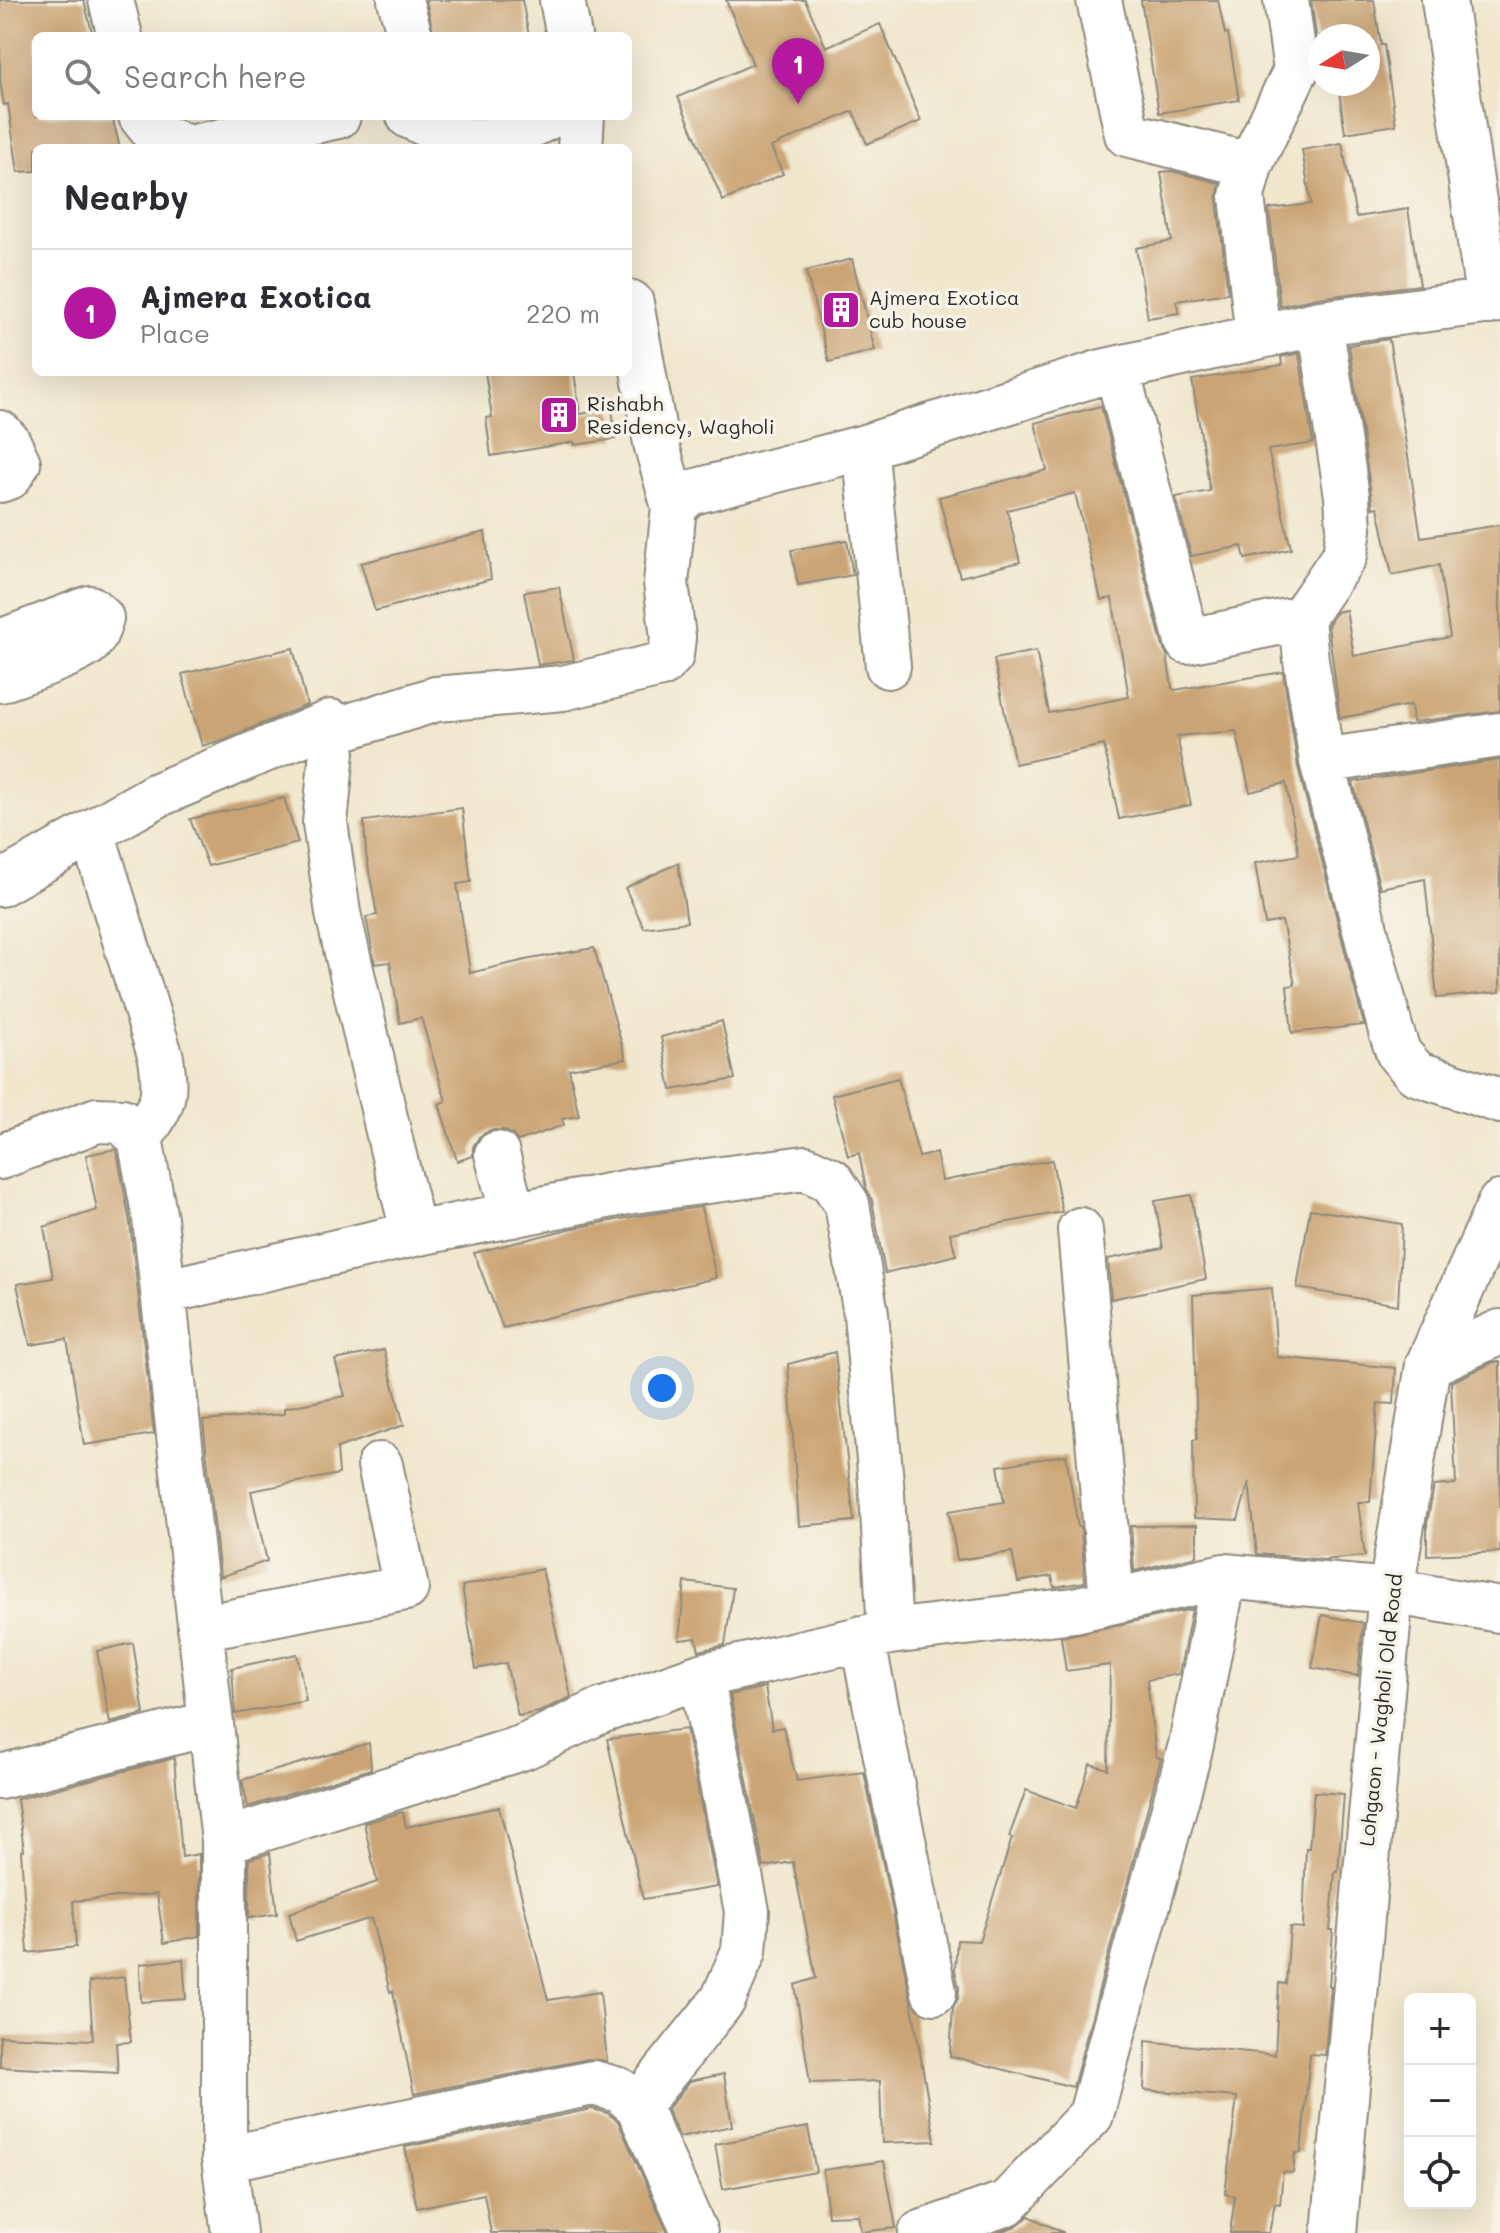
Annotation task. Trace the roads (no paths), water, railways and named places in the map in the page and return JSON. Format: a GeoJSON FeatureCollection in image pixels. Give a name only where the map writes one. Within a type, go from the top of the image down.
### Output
{"type":"FeatureCollection","features":[{"type":"Feature","properties":{"kind":"street"},"geometry":{"type":"LineString","coordinates":[[111,0],[119,32]]}},
{"type":"Feature","properties":{"kind":"street"},"geometry":{"type":"LineString","coordinates":[[400,0],[409,32]]}},
{"type":"Feature","properties":{"kind":"street"},"geometry":{"type":"LineString","coordinates":[[562,0],[568,32]]}},
{"type":"Feature","properties":{"kind":"street"},"geometry":{"type":"LineString","coordinates":[[1099,0],[1127,134],[1250,165]]}},
{"type":"Feature","properties":{"kind":"street"},"geometry":{"type":"LineString","coordinates":[[1258,337],[1242,196],[1250,165],[1296,70],[1286,0]]}},
{"type":"Feature","properties":{"kind":"street"},"geometry":{"type":"LineString","coordinates":[[674,507],[689,493],[865,447],[1117,369],[1320,323],[1494,301],[1444,0]]}},
{"type":"Feature","properties":{"kind":"street"},"geometry":{"type":"LineString","coordinates":[[144,120],[156,135],[178,144]]}},
{"type":"Feature","properties":{"kind":"street"},"geometry":{"type":"LineString","coordinates":[[207,144],[319,120]]}},
{"type":"Feature","properties":{"kind":"street"},"geometry":{"type":"LineString","coordinates":[[418,120],[466,140],[496,138],[543,120]]}},
{"type":"Feature","properties":{"kind":"street"},"geometry":{"type":"LineString","coordinates":[[580,144],[582,120]]}},
{"type":"Feature","properties":{"kind":"street"},"geometry":{"type":"LineString","coordinates":[[334,731],[436,699],[563,688],[661,665],[671,655],[673,637],[666,583],[674,507],[656,443],[632,309]]}},
{"type":"Feature","properties":{"kind":"street"},"geometry":{"type":"LineString","coordinates":[[1320,323],[1347,496],[1349,529],[1345,555],[1302,618],[1322,761],[1399,1054],[1416,1073],[1500,1101]]}},
{"type":"Feature","properties":{"kind":"street"},"geometry":{"type":"LineString","coordinates":[[1117,369],[1187,641],[1302,618]]}},
{"type":"Feature","properties":{"kind":"street"},"geometry":{"type":"LineString","coordinates":[[0,433],[18,463],[9,477],[0,480]]}},
{"type":"Feature","properties":{"kind":"street"},"geometry":{"type":"LineString","coordinates":[[865,447],[888,666]]}},
{"type":"Feature","properties":{"kind":"street"},"geometry":{"type":"LineString","coordinates":[[0,642],[90,608],[101,618],[89,642],[0,680]]}},
{"type":"Feature","properties":{"kind":"street"},"geometry":{"type":"LineString","coordinates":[[0,884],[157,795],[331,722],[334,731],[325,823],[338,913],[414,1234]]}},
{"type":"Feature","properties":{"kind":"street"},"geometry":{"type":"LineString","coordinates":[[1322,761],[1500,735]]}},
{"type":"Feature","properties":{"kind":"street"},"geometry":{"type":"LineString","coordinates":[[92,832],[161,1058],[165,1085],[160,1109],[140,1138]]}},
{"type":"Feature","properties":{"kind":"street"},"geometry":{"type":"LineString","coordinates":[[0,1157],[97,1120],[122,1121],[140,1138],[155,1219],[224,1841],[224,2159],[234,2233]]}},
{"type":"Feature","properties":{"kind":"street"},"geometry":{"type":"LineString","coordinates":[[497,1154],[513,1215]]}},
{"type":"Feature","properties":{"kind":"street"},"geometry":{"type":"LineString","coordinates":[[163,1292],[414,1234],[633,1191],[805,1168],[831,1180],[847,1204],[866,1314],[882,1494],[876,1635],[934,1992]]}},
{"type":"Feature","properties":{"kind":"street","name":"Lohgaon - Wagholi Old Road"},"geometry":{"type":"LineString","coordinates":[[1334,2233],[1391,1591],[1428,1365],[1486,1267],[1500,1203]]}},
{"type":"Feature","properties":{"kind":"street"},"geometry":{"type":"LineString","coordinates":[[1080,1230],[1112,1601]]}},
{"type":"Feature","properties":{"kind":"street"},"geometry":{"type":"LineString","coordinates":[[1428,1365],[1500,1332]]}},
{"type":"Feature","properties":{"kind":"street"},"geometry":{"type":"LineString","coordinates":[[200,1628],[406,1588],[380,1465]]}},
{"type":"Feature","properties":{"kind":"street"},"geometry":{"type":"LineString","coordinates":[[921,2233],[1007,2203],[1091,2115],[1191,1745],[1224,1576]]}},
{"type":"Feature","properties":{"kind":"street"},"geometry":{"type":"LineString","coordinates":[[224,1841],[524,1747],[598,1712],[701,1676],[876,1635],[1074,1610],[1224,1576],[1391,1591],[1500,1610]]}},
{"type":"Feature","properties":{"kind":"street"},"geometry":{"type":"LineString","coordinates":[[638,2106],[723,2000],[744,1951],[747,1911],[701,1676]]}},
{"type":"Feature","properties":{"kind":"street"},"geometry":{"type":"LineString","coordinates":[[0,1777],[211,1723]]}},
{"type":"Feature","properties":{"kind":"street"},"geometry":{"type":"LineString","coordinates":[[224,2159],[593,2083],[619,2090],[638,2106],[695,2233]]}},
{"type":"Feature","properties":{"kind":"place","name":"Ajmera Exotica"},"geometry":{"type":"Point","coordinates":[798,104]}},
{"type":"Feature","properties":{"kind":"place","name":"Ajmera Exotica cub house"},"geometry":{"type":"Point","coordinates":[841,310]}},
{"type":"Feature","properties":{"kind":"place","name":"Rishabh Residency, Wagholi"},"geometry":{"type":"Point","coordinates":[559,415]}}]}
